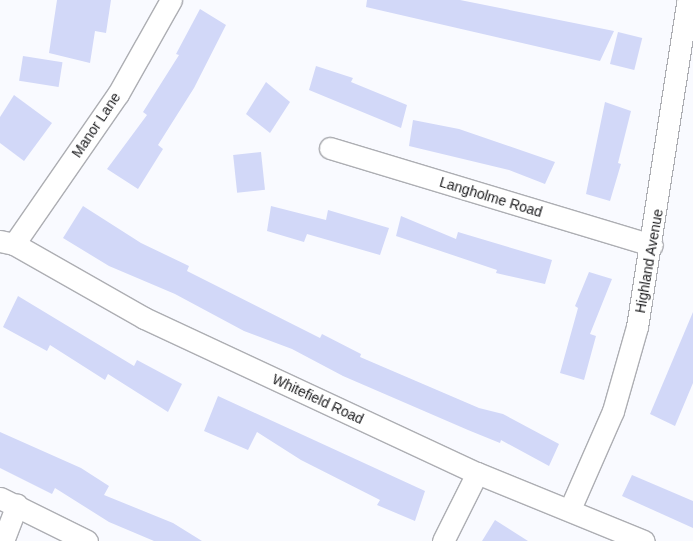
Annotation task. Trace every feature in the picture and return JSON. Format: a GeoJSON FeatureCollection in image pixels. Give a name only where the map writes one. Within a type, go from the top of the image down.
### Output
{"type":"FeatureCollection","features":[{"type":"Feature","properties":{"kind":"street","name":"Manor Lane"},"geometry":{"type":"LineString","coordinates":[[7,243],[118,94],[171,0]]}},
{"type":"Feature","properties":{"kind":"street","name":"Highland Avenue"},"geometry":{"type":"LineString","coordinates":[[570,509],[613,411],[637,327],[652,245],[685,3]]}},
{"type":"Feature","properties":{"kind":"street","name":"Langholme Road"},"geometry":{"type":"LineString","coordinates":[[330,148],[652,245]]}},
{"type":"Feature","properties":{"kind":"street","name":"Whitefield Road"},"geometry":{"type":"LineString","coordinates":[[7,243],[144,318],[477,473],[570,509],[644,541]]}},
{"type":"Feature","properties":{"kind":"street"},"geometry":{"type":"LineString","coordinates":[[443,541],[477,473]]}},
{"type":"Feature","properties":{"kind":"street"},"geometry":{"type":"LineString","coordinates":[[3,541],[9,502],[87,541]]}},
{"type":"Feature","properties":{"kind":"building"},"geometry":{"type":"Polygon","coordinates":[[[57,0],[111,0],[106,33],[95,31],[90,63],[49,53],[57,0]]]}},
{"type":"Feature","properties":{"kind":"building"},"geometry":{"type":"Polygon","coordinates":[[[367,0],[460,0],[614,31],[600,61],[366,7],[367,0]]]}},
{"type":"Feature","properties":{"kind":"building"},"geometry":{"type":"Polygon","coordinates":[[[200,9],[226,25],[194,88],[158,145],[163,149],[138,189],[107,169],[147,115],[143,112],[179,55],[176,54],[200,9]]]}},
{"type":"Feature","properties":{"kind":"building"},"geometry":{"type":"Polygon","coordinates":[[[618,32],[642,38],[634,70],[610,64],[618,32]]]}},
{"type":"Feature","properties":{"kind":"building"},"geometry":{"type":"Polygon","coordinates":[[[23,56],[63,62],[59,87],[19,81],[23,56]]]}},
{"type":"Feature","properties":{"kind":"building"},"geometry":{"type":"Polygon","coordinates":[[[316,66],[353,78],[351,82],[407,105],[401,128],[309,90],[316,66]]]}},
{"type":"Feature","properties":{"kind":"building"},"geometry":{"type":"Polygon","coordinates":[[[266,82],[290,102],[270,133],[246,114],[266,82]]]}},
{"type":"Feature","properties":{"kind":"building"},"geometry":{"type":"Polygon","coordinates":[[[14,95],[52,123],[24,161],[0,143],[0,117],[14,95]]]}},
{"type":"Feature","properties":{"kind":"building"},"geometry":{"type":"Polygon","coordinates":[[[605,102],[631,111],[618,163],[621,164],[610,201],[586,194],[605,102]]]}},
{"type":"Feature","properties":{"kind":"building"},"geometry":{"type":"Polygon","coordinates":[[[413,120],[459,129],[555,162],[545,184],[509,170],[409,146],[413,120]]]}},
{"type":"Feature","properties":{"kind":"building"},"geometry":{"type":"Polygon","coordinates":[[[261,152],[265,190],[237,193],[233,155],[261,152]]]}},
{"type":"Feature","properties":{"kind":"building"},"geometry":{"type":"Polygon","coordinates":[[[83,206],[141,243],[189,266],[187,271],[320,338],[322,334],[361,354],[360,357],[479,408],[503,414],[559,444],[549,466],[501,440],[500,443],[343,376],[292,349],[244,331],[175,294],[109,266],[63,238],[83,206]]]}},
{"type":"Feature","properties":{"kind":"building"},"geometry":{"type":"Polygon","coordinates":[[[271,206],[326,220],[328,210],[389,228],[380,255],[307,234],[304,242],[267,231],[271,206]]]}},
{"type":"Feature","properties":{"kind":"building"},"geometry":{"type":"Polygon","coordinates":[[[401,216],[456,239],[458,232],[552,260],[545,284],[496,273],[497,270],[396,236],[401,216]]]}},
{"type":"Feature","properties":{"kind":"building"},"geometry":{"type":"Polygon","coordinates":[[[589,272],[612,279],[590,334],[596,336],[584,380],[560,373],[578,308],[575,306],[589,272]]]}},
{"type":"Feature","properties":{"kind":"building"},"geometry":{"type":"Polygon","coordinates":[[[18,296],[134,366],[137,360],[182,384],[168,412],[108,374],[105,380],[50,345],[47,351],[3,327],[18,296]]]}},
{"type":"Feature","properties":{"kind":"building"},"geometry":{"type":"Polygon","coordinates":[[[693,312],[693,383],[675,426],[650,414],[693,312]]]}},
{"type":"Feature","properties":{"kind":"building"},"geometry":{"type":"Polygon","coordinates":[[[218,396],[425,491],[415,521],[377,505],[380,500],[301,460],[257,432],[248,450],[204,431],[218,396]]]}},
{"type":"Feature","properties":{"kind":"building"},"geometry":{"type":"Polygon","coordinates":[[[0,432],[81,468],[109,486],[104,495],[173,523],[202,541],[154,541],[109,522],[55,488],[52,494],[0,468],[0,432]]]}},
{"type":"Feature","properties":{"kind":"building"},"geometry":{"type":"Polygon","coordinates":[[[632,475],[693,501],[693,528],[622,496],[632,475]]]}},
{"type":"Feature","properties":{"kind":"building"},"geometry":{"type":"Polygon","coordinates":[[[495,520],[528,541],[482,541],[495,520]]]}}]}
